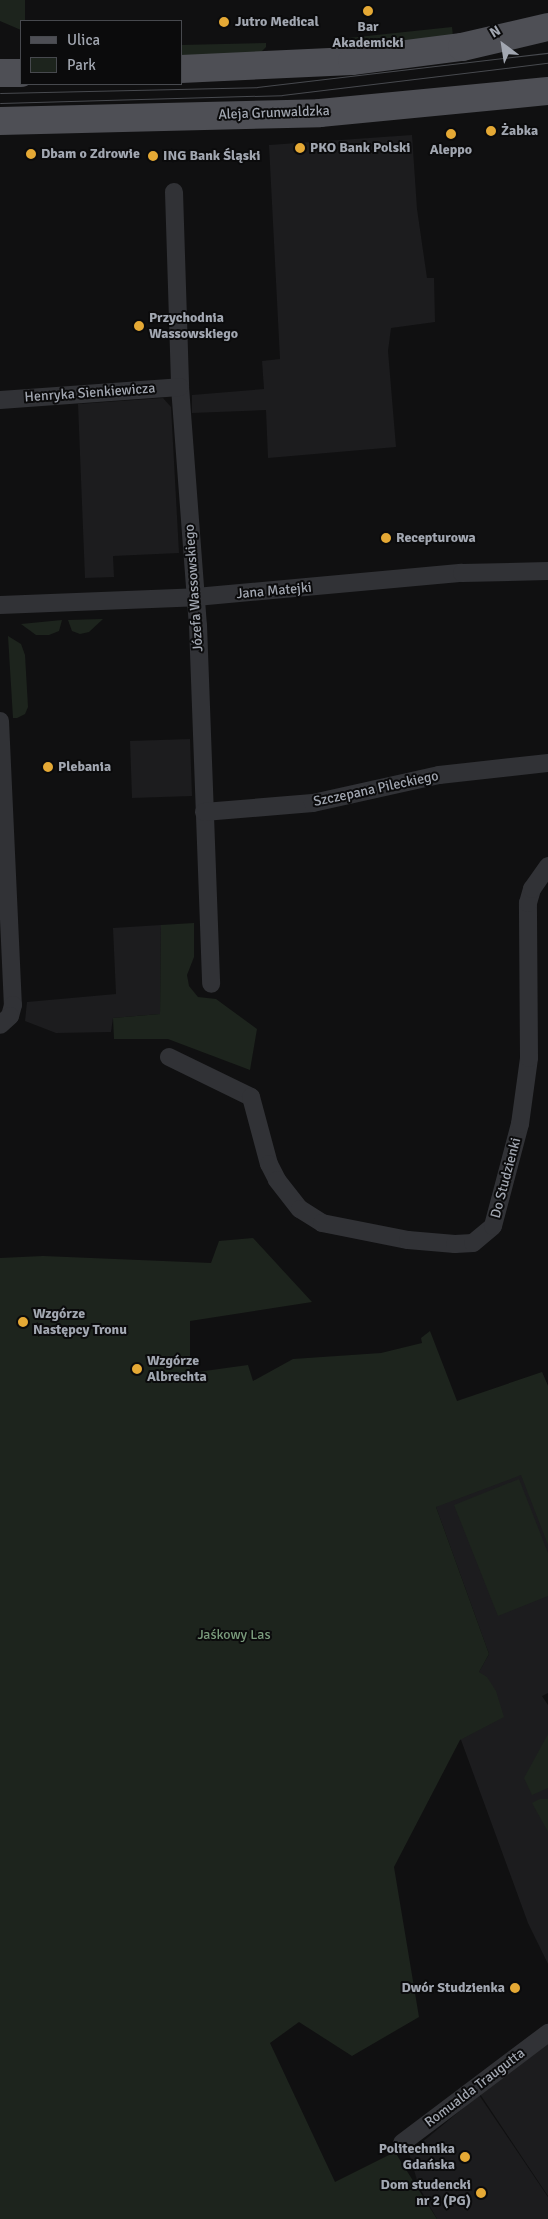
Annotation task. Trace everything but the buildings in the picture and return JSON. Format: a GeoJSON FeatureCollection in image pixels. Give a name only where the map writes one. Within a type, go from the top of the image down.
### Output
{"type":"FeatureCollection","features":[{"type":"Feature","properties":{"kind":"main road"},"geometry":{"type":"LineString","coordinates":[[182,69],[352,61],[462,47],[548,27]]}},
{"type":"Feature","properties":{"kind":"main road"},"geometry":{"type":"LineString","coordinates":[[0,73],[20,73]]}},
{"type":"Feature","properties":{"kind":"main road","name":"Aleja Grunwaldzka"},"geometry":{"type":"LineString","coordinates":[[0,121],[320,113],[548,91]]}},
{"type":"Feature","properties":{"kind":"street","name":"Józefa Wassowskiego"},"geometry":{"type":"LineString","coordinates":[[174,192],[180,387],[196,597],[211,984]]}},
{"type":"Feature","properties":{"kind":"street","name":"Henryka Sienkiewicza"},"geometry":{"type":"LineString","coordinates":[[0,400],[180,387]]}},
{"type":"Feature","properties":{"kind":"street","name":"Jana Matejki"},"geometry":{"type":"LineString","coordinates":[[0,605],[196,597],[462,573],[548,571]]}},
{"type":"Feature","properties":{"kind":"street"},"geometry":{"type":"LineString","coordinates":[[0,721],[13,1006],[10,1016],[0,1026]]}},
{"type":"Feature","properties":{"kind":"street","name":"Szczepana Pileckiego"},"geometry":{"type":"LineString","coordinates":[[204,812],[313,803],[439,775],[548,763]]}},
{"type":"Feature","properties":{"kind":"street","name":"Do Studzienki"},"geometry":{"type":"LineString","coordinates":[[169,1057],[251,1098],[269,1164],[276,1180],[300,1209],[322,1223],[408,1240],[455,1244],[472,1243],[488,1233],[493,1226],[511,1168],[525,1099],[529,1058],[528,903],[532,889],[548,866]]}},
{"type":"Feature","properties":{"kind":"street","name":"Romualda Traugutta"},"geometry":{"type":"LineString","coordinates":[[402,2143],[548,2033]]}},
{"type":"Feature","properties":{"kind":"shaded area"},"geometry":{"type":"Polygon","coordinates":[[[412,135],[417,209],[427,278],[434,278],[435,322],[391,328],[388,351],[396,447],[268,458],[266,410],[192,413],[192,395],[264,389],[262,361],[280,359],[269,145],[412,135]]]}},
{"type":"Feature","properties":{"kind":"shaded area"},"geometry":{"type":"Polygon","coordinates":[[[163,398],[171,407],[179,553],[113,556],[114,577],[85,578],[78,404],[163,398]]]}},
{"type":"Feature","properties":{"kind":"shaded area"},"geometry":{"type":"Polygon","coordinates":[[[190,739],[192,796],[132,798],[130,741],[190,739]]]}},
{"type":"Feature","properties":{"kind":"shaded area"},"geometry":{"type":"Polygon","coordinates":[[[161,925],[160,1014],[113,1018],[111,1032],[56,1033],[25,1021],[27,1002],[116,994],[113,928],[161,925]]]}},
{"type":"Feature","properties":{"kind":"shaded area"},"geometry":{"type":"Polygon","coordinates":[[[542,1372],[548,1386],[548,1693],[542,1696],[548,1705],[548,1964],[528,1923],[453,1718],[489,1654],[436,1507],[542,1372]]]}},
{"type":"Feature","properties":{"kind":"shaded area"},"geometry":{"type":"Polygon","coordinates":[[[548,2039],[548,2196],[480,2094],[548,2039]]]}},
{"type":"Feature","properties":{"kind":"shaded area","name":"Politechnika Gdańska"},"geometry":{"type":"Polygon","coordinates":[[[479,2095],[548,2197],[548,2219],[437,2219],[419,2187],[409,2153],[479,2095]]]}},
{"type":"Feature","properties":{"kind":"green space"},"geometry":{"type":"Polygon","coordinates":[[[0,0],[25,0],[25,20],[20,20],[20,30],[0,21],[0,0]]]}},
{"type":"Feature","properties":{"kind":"green space"},"geometry":{"type":"Polygon","coordinates":[[[452,27],[453,37],[340,49],[339,39],[452,27]]]}},
{"type":"Feature","properties":{"kind":"green space"},"geometry":{"type":"Polygon","coordinates":[[[266,43],[266,47],[258,55],[182,57],[182,45],[266,43]]]}},
{"type":"Feature","properties":{"kind":"green space"},"geometry":{"type":"Polygon","coordinates":[[[103,619],[89,632],[80,634],[72,631],[68,620],[103,619]]]}},
{"type":"Feature","properties":{"kind":"green space"},"geometry":{"type":"Polygon","coordinates":[[[62,620],[59,631],[49,635],[36,635],[21,624],[62,620]]]}},
{"type":"Feature","properties":{"kind":"green space"},"geometry":{"type":"Polygon","coordinates":[[[8,636],[21,644],[25,655],[28,707],[25,714],[17,718],[13,718],[8,636]]]}},
{"type":"Feature","properties":{"kind":"green space"},"geometry":{"type":"Polygon","coordinates":[[[194,923],[194,957],[187,975],[189,986],[198,997],[216,999],[257,1029],[250,1070],[168,1039],[114,1039],[113,1018],[160,1014],[161,925],[194,923]]]}},
{"type":"Feature","properties":{"kind":"green space","name":"Jaśkowy Las"},"geometry":{"type":"Polygon","coordinates":[[[253,1238],[312,1302],[190,1321],[190,1373],[248,1365],[253,1381],[293,1359],[381,1353],[422,1343],[421,1338],[430,1331],[457,1401],[542,1372],[548,1386],[548,1545],[521,1475],[436,1507],[489,1654],[479,1672],[487,1677],[496,1691],[504,1717],[460,1740],[394,1867],[419,2017],[352,2056],[299,2022],[270,2043],[335,2182],[395,2152],[437,2219],[0,2219],[0,1258],[43,1256],[211,1263],[219,1241],[253,1238]]]}},
{"type":"Feature","properties":{"kind":"green space"},"geometry":{"type":"Polygon","coordinates":[[[519,1479],[548,1553],[548,1596],[498,1616],[454,1505],[519,1479]]]}},
{"type":"Feature","properties":{"kind":"green space"},"geometry":{"type":"Polygon","coordinates":[[[548,1734],[548,1788],[532,1795],[524,1778],[548,1734]]]}},
{"type":"Feature","properties":{"kind":"green space"},"geometry":{"type":"Polygon","coordinates":[[[540,1799],[548,1799],[548,1832],[532,1803],[540,1799]]]}},
{"type":"Feature","properties":{"kind":"tram line"},"geometry":{"type":"LineString","coordinates":[[0,93],[257,87],[548,53]]}},
{"type":"Feature","properties":{"kind":"tram line"},"geometry":{"type":"LineString","coordinates":[[0,103],[282,95],[548,63]]}},
{"type":"Feature","properties":{"kind":"place","name":"Bar Akademicki"},"geometry":{"type":"Point","coordinates":[368,11]}},
{"type":"Feature","properties":{"kind":"place","name":"Jutro Medical"},"geometry":{"type":"Point","coordinates":[224,22]}},
{"type":"Feature","properties":{"kind":"place","name":"Żabka"},"geometry":{"type":"Point","coordinates":[491,131]}},
{"type":"Feature","properties":{"kind":"place","name":"Aleppo"},"geometry":{"type":"Point","coordinates":[451,134]}},
{"type":"Feature","properties":{"kind":"place","name":"PKO Bank Polski"},"geometry":{"type":"Point","coordinates":[300,148]}},
{"type":"Feature","properties":{"kind":"place","name":"Dbam o Zdrowie"},"geometry":{"type":"Point","coordinates":[31,154]}},
{"type":"Feature","properties":{"kind":"place","name":"ING Bank Śląski"},"geometry":{"type":"Point","coordinates":[153,156]}},
{"type":"Feature","properties":{"kind":"place","name":"Przychodnia Wassowskiego"},"geometry":{"type":"Point","coordinates":[139,326]}},
{"type":"Feature","properties":{"kind":"place","name":"Recepturowa"},"geometry":{"type":"Point","coordinates":[386,538]}},
{"type":"Feature","properties":{"kind":"place","name":"Plebania"},"geometry":{"type":"Point","coordinates":[48,767]}},
{"type":"Feature","properties":{"kind":"place","name":"Wzgórze Następcy Tronu"},"geometry":{"type":"Point","coordinates":[23,1322]}},
{"type":"Feature","properties":{"kind":"place","name":"Wzgórze Albrechta"},"geometry":{"type":"Point","coordinates":[137,1369]}},
{"type":"Feature","properties":{"kind":"place","name":"Dwór Studzienka"},"geometry":{"type":"Point","coordinates":[515,1988]}},
{"type":"Feature","properties":{"kind":"place","name":"Politechnika Gdańska"},"geometry":{"type":"Point","coordinates":[465,2157]}},
{"type":"Feature","properties":{"kind":"place","name":"Dom studencki nr 2 (PG)"},"geometry":{"type":"Point","coordinates":[481,2193]}}]}
